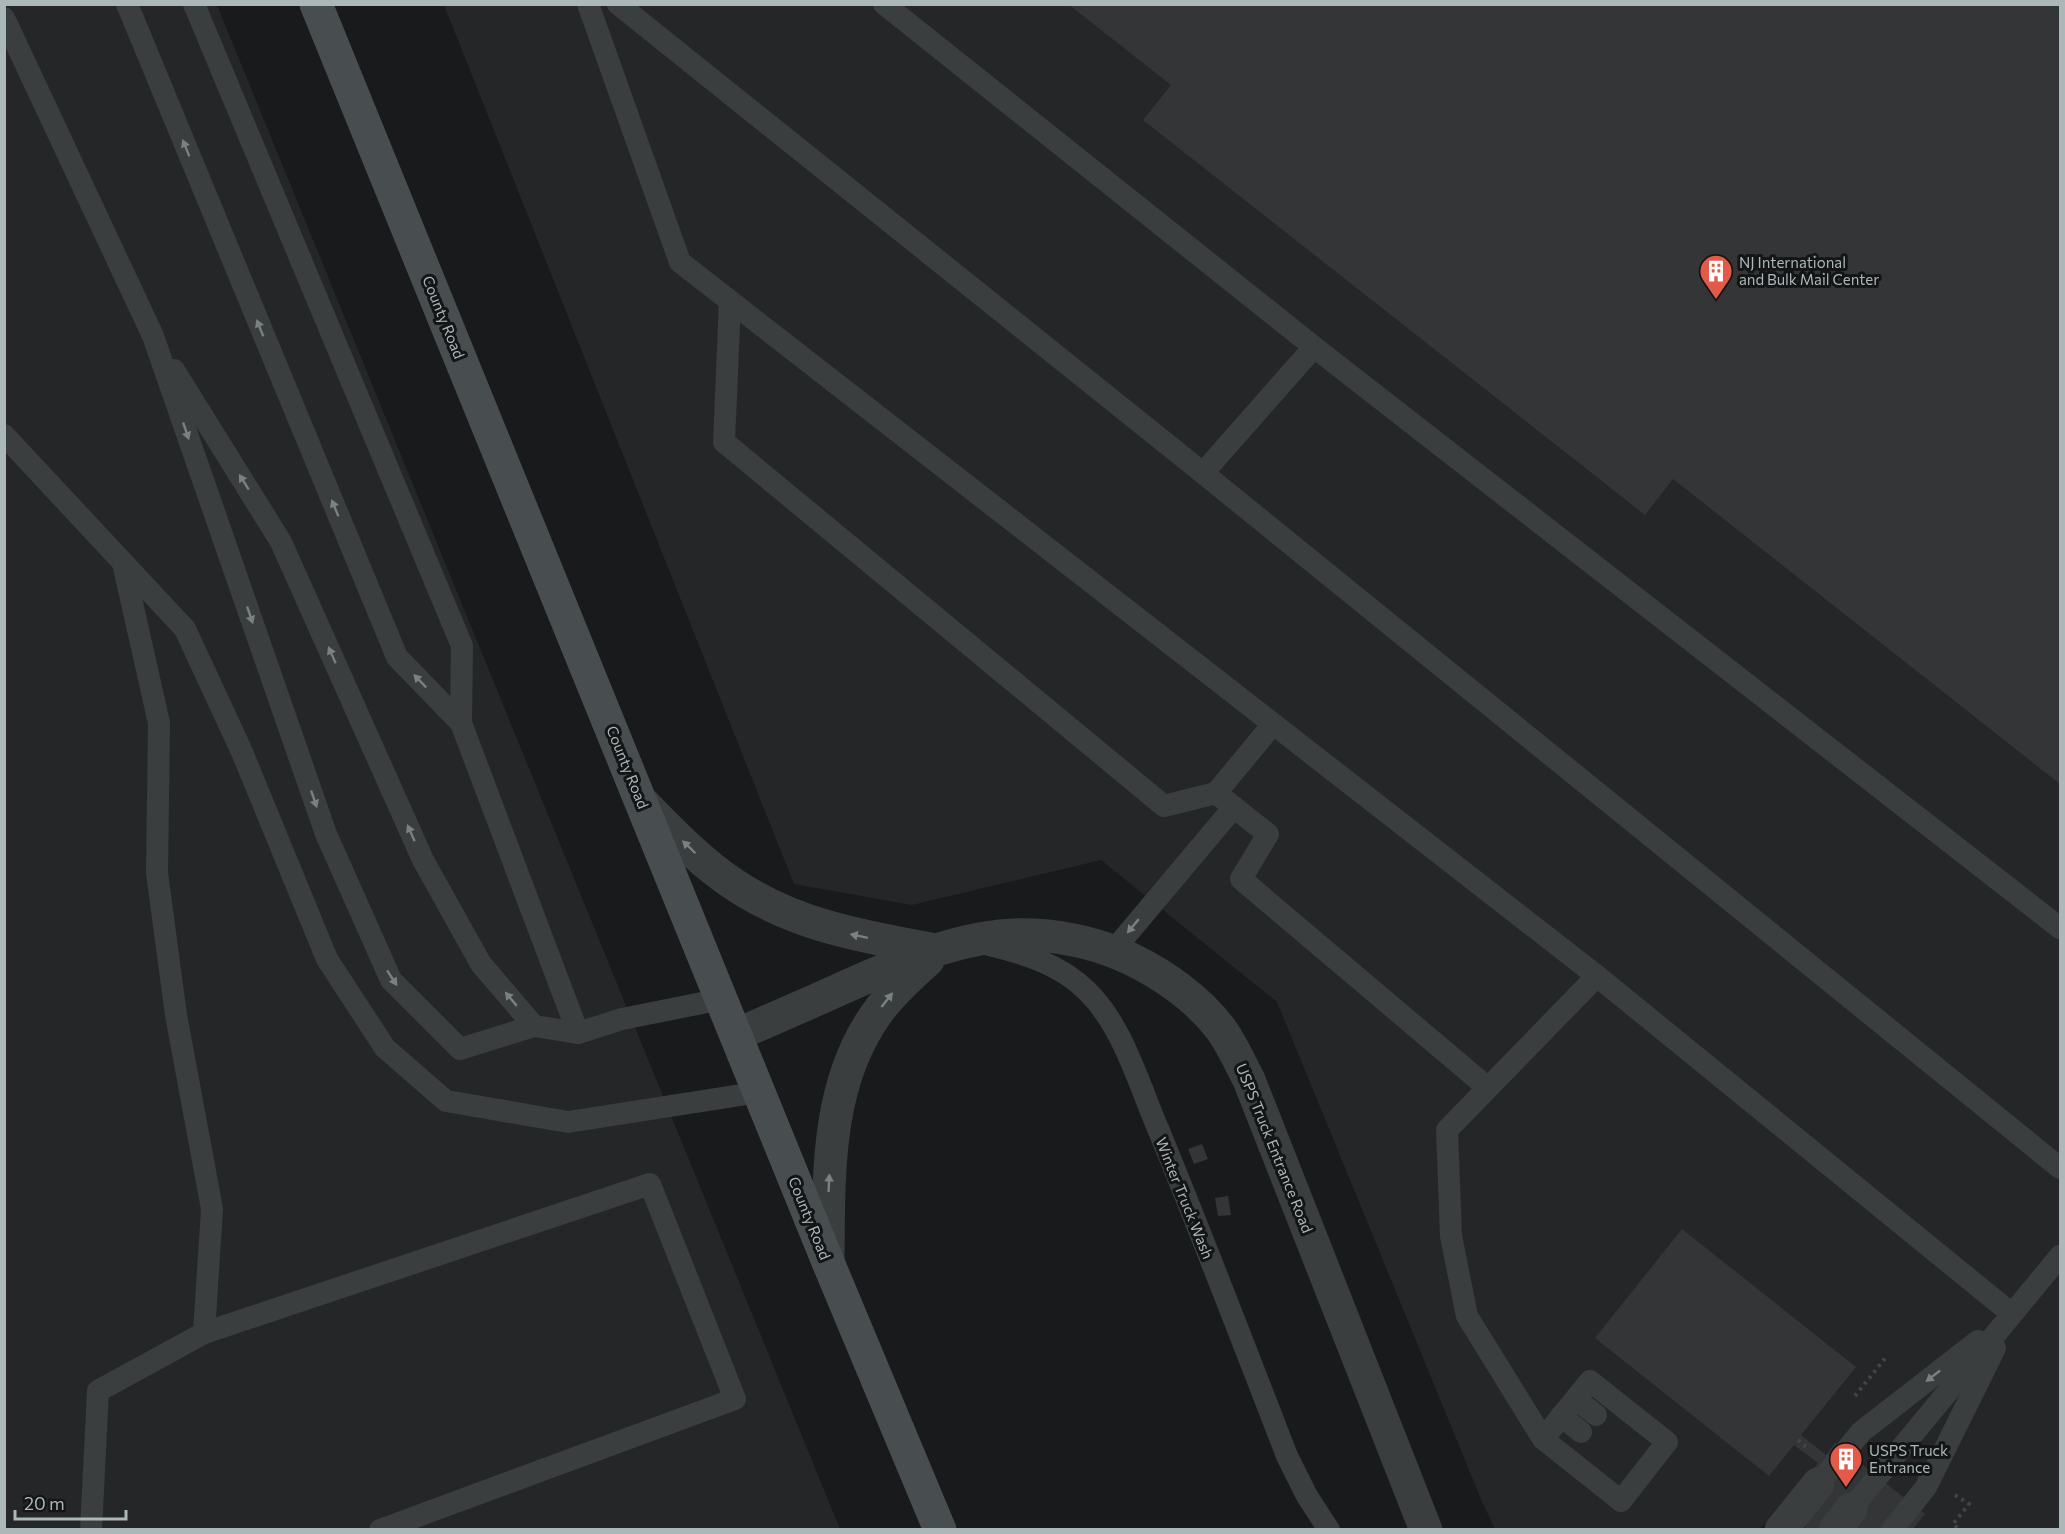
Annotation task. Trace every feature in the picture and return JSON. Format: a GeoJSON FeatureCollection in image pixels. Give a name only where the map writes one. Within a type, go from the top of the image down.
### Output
{"type":"FeatureCollection","features":[{"type":"Feature","properties":{"kind":"main road","name":"County Road"},"geometry":{"type":"LineString","coordinates":[[316,4],[828,1262],[940,1530]]}},
{"type":"Feature","properties":{"kind":"street"},"geometry":{"type":"LineString","coordinates":[[643,803],[701,859],[731,883],[764,903],[819,926],[852,934],[952,946]]}},
{"type":"Feature","properties":{"kind":"street","name":"USPS Truck Entrance Road"},"geometry":{"type":"LineString","coordinates":[[736,1035],[874,974],[952,946],[999,937],[1034,935],[1071,938],[1113,951],[1147,967],[1202,1007],[1221,1029],[1249,1080],[1426,1530]]}},
{"type":"Feature","properties":{"kind":"street"},"geometry":{"type":"LineString","coordinates":[[828,1262],[829,1185],[834,1122],[850,1065],[876,1014],[893,993],[952,946]]}},
{"type":"Feature","properties":{"kind":"street"},"geometry":{"type":"LineString","coordinates":[[1781,1530],[1818,1484]]}},
{"type":"Feature","properties":{"kind":"lane"},"geometry":{"type":"LineString","coordinates":[[126,4],[397,657],[461,723]]}},
{"type":"Feature","properties":{"kind":"lane"},"geometry":{"type":"LineString","coordinates":[[194,4],[462,646],[461,723],[578,1033]]}},
{"type":"Feature","properties":{"kind":"lane"},"geometry":{"type":"LineString","coordinates":[[588,4],[680,262],[1597,976],[2012,1314]]}},
{"type":"Feature","properties":{"kind":"lane"},"geometry":{"type":"LineString","coordinates":[[618,4],[1203,473],[2061,1168]]}},
{"type":"Feature","properties":{"kind":"lane"},"geometry":{"type":"LineString","coordinates":[[884,4],[1314,347],[2061,928]]}},
{"type":"Feature","properties":{"kind":"lane"},"geometry":{"type":"LineString","coordinates":[[4,18],[153,336],[326,834],[391,980],[460,1048],[534,1026],[578,1033],[622,1019],[722,999]]}},
{"type":"Feature","properties":{"kind":"lane"},"geometry":{"type":"LineString","coordinates":[[730,301],[724,442],[1164,806],[1225,800],[1268,834],[1241,879],[1488,1088]]}},
{"type":"Feature","properties":{"kind":"lane"},"geometry":{"type":"LineString","coordinates":[[153,336],[281,542],[423,860],[481,964],[534,1026]]}},
{"type":"Feature","properties":{"kind":"lane"},"geometry":{"type":"LineString","coordinates":[[1203,473],[1314,347]]}},
{"type":"Feature","properties":{"kind":"lane"},"geometry":{"type":"LineString","coordinates":[[4,435],[185,629],[242,752],[327,959],[385,1048],[446,1101],[568,1122],[760,1092]]}},
{"type":"Feature","properties":{"kind":"lane"},"geometry":{"type":"LineString","coordinates":[[122,561],[159,723],[157,873],[176,1015],[212,1209],[204,1333]]}},
{"type":"Feature","properties":{"kind":"lane"},"geometry":{"type":"LineString","coordinates":[[1113,951],[1153,902],[1225,800],[1273,724]]}},
{"type":"Feature","properties":{"kind":"lane","name":"Winter Truck Wash"},"geometry":{"type":"LineString","coordinates":[[952,946],[988,945],[1016,951],[1044,962],[1070,977],[1087,991],[1113,1024],[1179,1180],[1287,1456],[1307,1496],[1329,1530]]}},
{"type":"Feature","properties":{"kind":"lane"},"geometry":{"type":"LineString","coordinates":[[1543,1438],[1590,1381],[1667,1442],[1649,1455],[1634,1474],[1621,1501],[1543,1438],[1467,1316],[1451,1236],[1447,1130],[1597,976]]}},
{"type":"Feature","properties":{"kind":"lane"},"geometry":{"type":"LineString","coordinates":[[91,1530],[98,1391],[204,1333],[650,1184],[735,1399],[380,1530]]}},
{"type":"Feature","properties":{"kind":"lane"},"geometry":{"type":"LineString","coordinates":[[1843,1519],[2061,1256]]}},
{"type":"Feature","properties":{"kind":"lane"},"geometry":{"type":"LineString","coordinates":[[1818,1484],[1861,1432],[2012,1314]]}},
{"type":"Feature","properties":{"kind":"lane"},"geometry":{"type":"LineString","coordinates":[[1892,1530],[1926,1486],[2012,1314]]}},
{"type":"Feature","properties":{"kind":"lane"},"geometry":{"type":"LineString","coordinates":[[1576,1399],[1596,1414]]}},
{"type":"Feature","properties":{"kind":"lane"},"geometry":{"type":"LineString","coordinates":[[1561,1416],[1581,1432]]}},
{"type":"Feature","properties":{"kind":"path"},"geometry":{"type":"LineString","coordinates":[[1956,1494],[1969,1504],[1953,1524],[1959,1528]]}},
{"type":"Feature","properties":{"kind":"shaded area"},"geometry":{"type":"Polygon","coordinates":[[[5,5],[217,5],[840,1529],[5,1530],[5,5]]]}},
{"type":"Feature","properties":{"kind":"shaded area","name":"NJ International and Bulk Mail Center"},"geometry":{"type":"Polygon","coordinates":[[[444,5],[2060,5],[2060,1529],[1895,1529],[1782,1509],[1759,1529],[1495,1529],[1277,1002],[1101,860],[912,905],[794,884],[444,5]]]}},
{"type":"Feature","properties":{"kind":"building","name":"NJ International and Bulk Mail Center"},"geometry":{"type":"Polygon","coordinates":[[[1068,4],[2060,4],[2060,784],[1673,479],[1645,515],[1143,120],[1171,85],[1068,4]]]}},
{"type":"Feature","properties":{"kind":"building"},"geometry":{"type":"Polygon","coordinates":[[[1202,1144],[1208,1159],[1194,1164],[1188,1149],[1202,1144]]]}},
{"type":"Feature","properties":{"kind":"building"},"geometry":{"type":"Polygon","coordinates":[[[1228,1196],[1231,1215],[1218,1216],[1215,1198],[1228,1196]]]}},
{"type":"Feature","properties":{"kind":"building"},"geometry":{"type":"Polygon","coordinates":[[[1682,1229],[1856,1367],[1801,1435],[1826,1455],[1835,1443],[1925,1514],[1912,1530],[1808,1530],[1782,1509],[1818,1463],[1794,1445],[1769,1476],[1595,1338],[1682,1229]]]}},
{"type":"Feature","properties":{"kind":"place","name":"NJ International and Bulk Mail Center"},"geometry":{"type":"Point","coordinates":[1716,300]}},
{"type":"Feature","properties":{"kind":"place","name":"USPS Truck Entrance"},"geometry":{"type":"Point","coordinates":[1846,1488]}}]}
